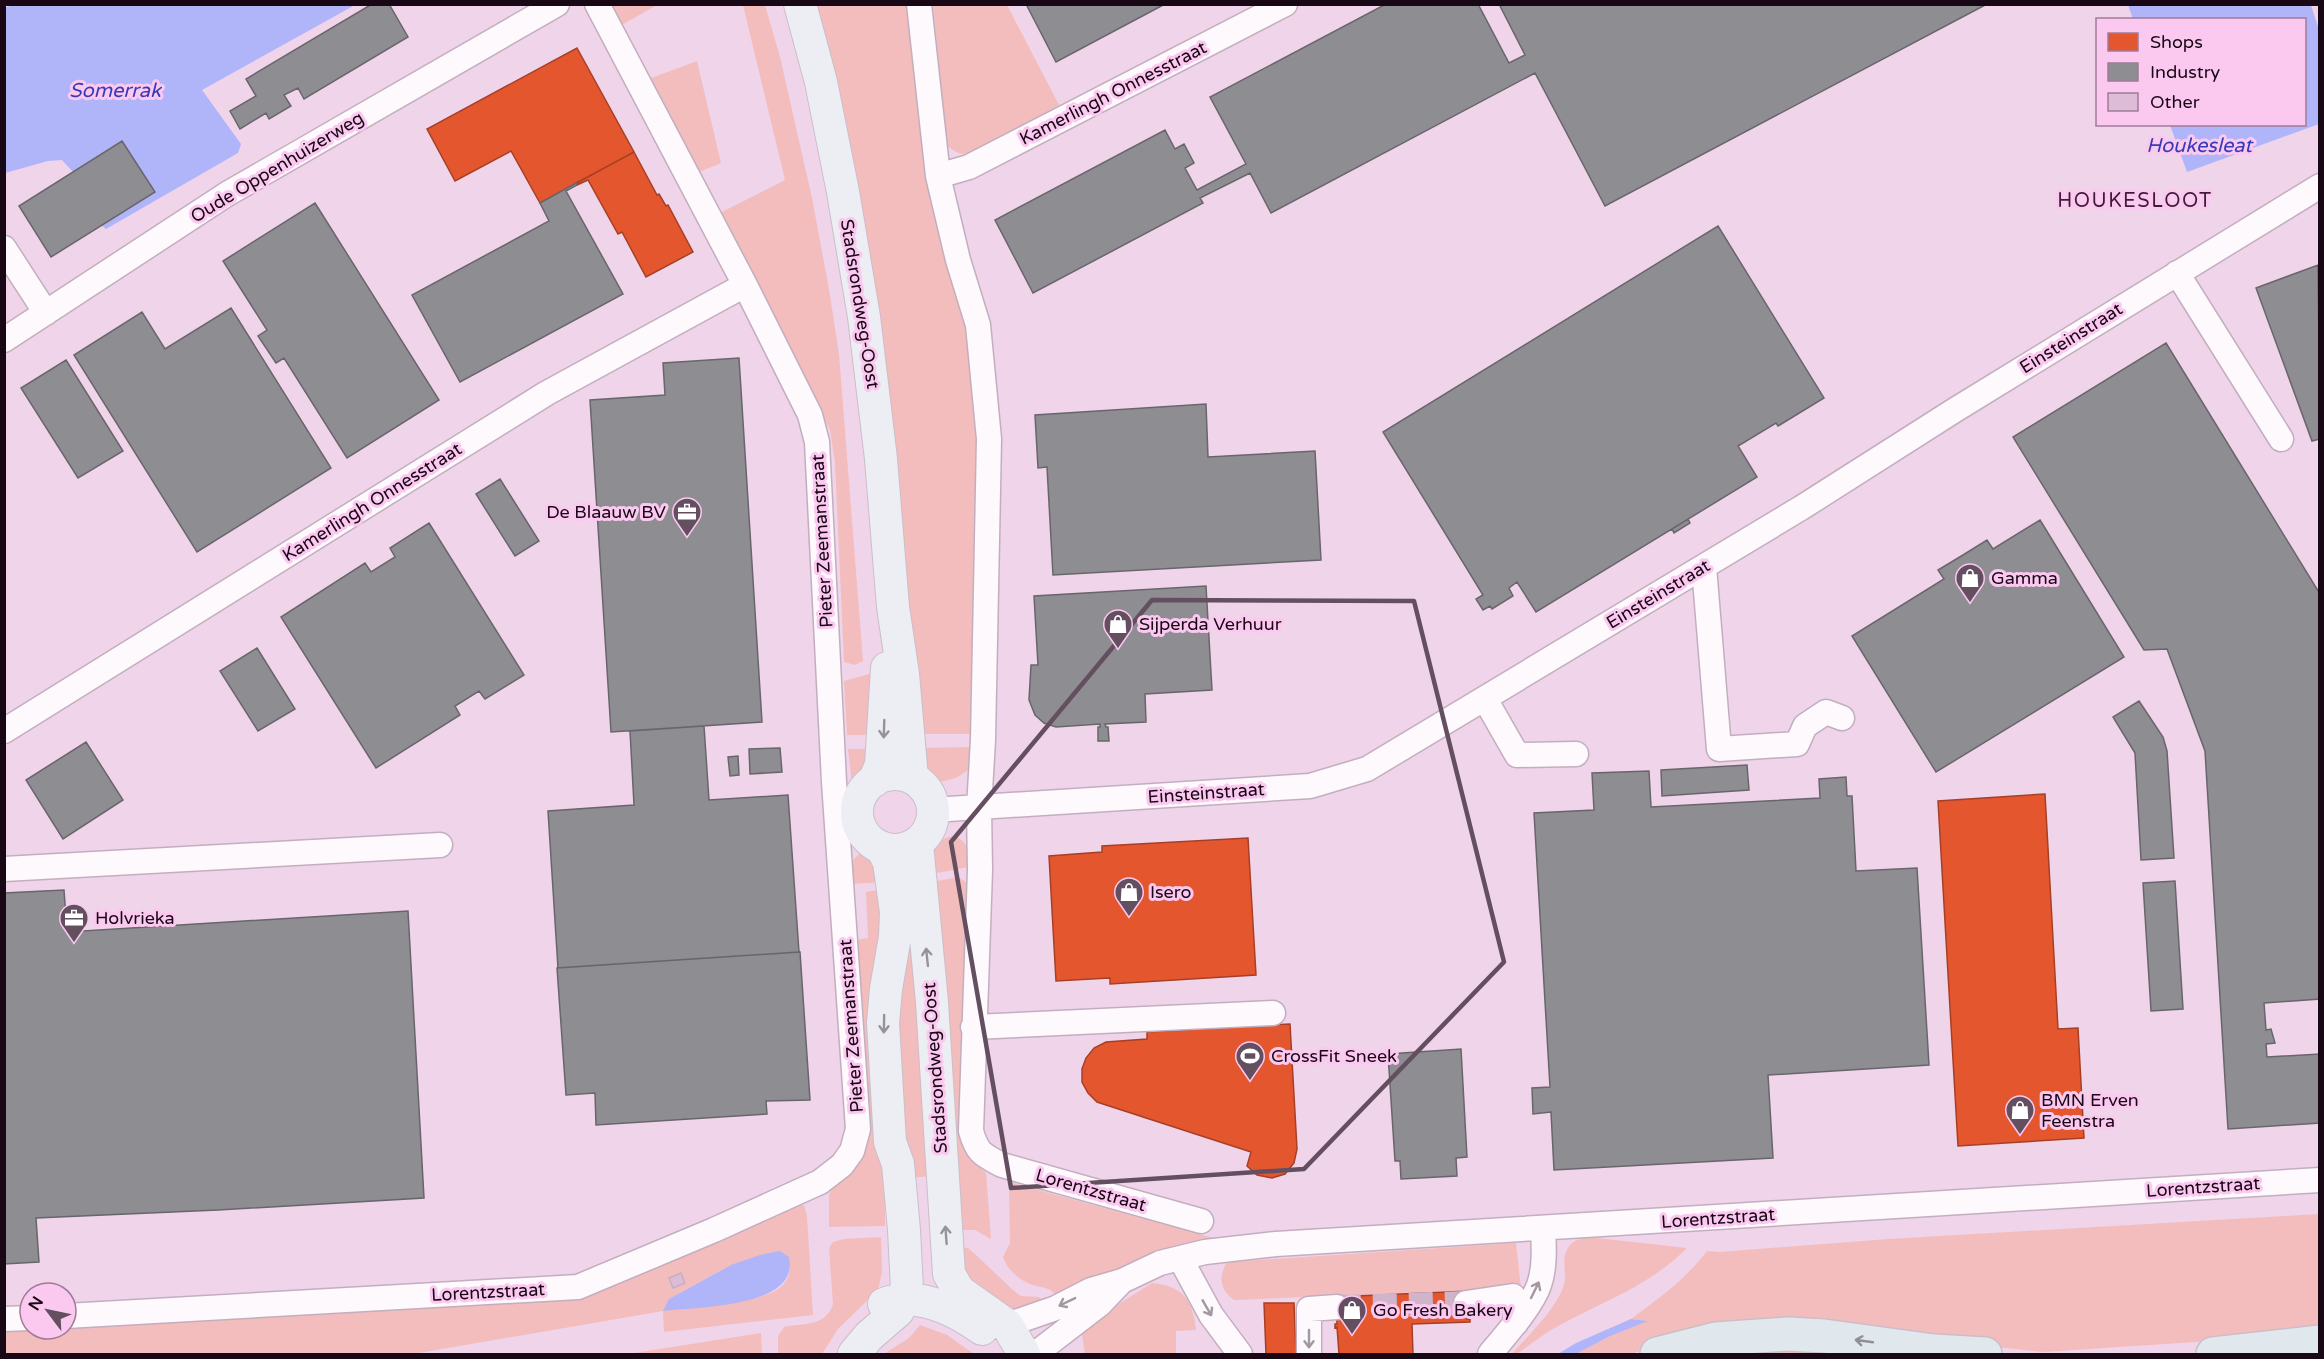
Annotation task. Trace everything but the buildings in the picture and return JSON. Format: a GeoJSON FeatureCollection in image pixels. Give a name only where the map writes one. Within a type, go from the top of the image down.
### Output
{"type":"FeatureCollection","features":[{"type":"Feature","properties":{"kind":"highway"},"geometry":{"type":"LineString","coordinates":[[1657,1354],[1716,1339],[1788,1334],[1824,1336],[1934,1351],[1985,1354]]}},
{"type":"Feature","properties":{"kind":"highway"},"geometry":{"type":"LineString","coordinates":[[2212,1354],[2319,1342]]}},
{"type":"Feature","properties":{"kind":"main road","name":"Stadsrondweg-Oost"},"geometry":{"type":"LineString","coordinates":[[800,4],[821,82],[858,276],[881,459],[893,607],[903,674],[912,778]]}},
{"type":"Feature","properties":{"kind":"main road","name":"Stadsrondweg-Oost"},"geometry":{"type":"LineString","coordinates":[[874,780],[881,765],[893,607]]}},
{"type":"Feature","properties":{"kind":"main road"},"geometry":{"type":"LineString","coordinates":[[854,1354],[869,1336],[898,1311],[888,1293],[890,1265],[886,1159],[890,1142],[883,1023],[886,989],[896,937],[896,912],[889,862],[882,848],[865,835],[857,817],[860,798],[874,780],[890,775],[912,778],[926,790],[933,810],[929,830],[917,844],[904,849],[882,848]]}},
{"type":"Feature","properties":{"kind":"main road","name":"Stadsrondweg-Oost"},"geometry":{"type":"LineString","coordinates":[[917,844],[932,1002],[949,1274],[959,1291],[1000,1338]]}},
{"type":"Feature","properties":{"kind":"main road"},"geometry":{"type":"LineString","coordinates":[[834,1354],[855,1324],[892,1302],[923,1301],[966,1317],[1024,1354]]}},
{"type":"Feature","properties":{"kind":"street","name":"Oude Oppenhuizerweg"},"geometry":{"type":"LineString","coordinates":[[4,340],[227,194],[557,4]]}},
{"type":"Feature","properties":{"kind":"street","name":"Pieter Zeemanstraat"},"geometry":{"type":"LineString","coordinates":[[597,4],[745,285],[810,415],[817,442],[834,782],[858,1129]]}},
{"type":"Feature","properties":{"kind":"street"},"geometry":{"type":"LineString","coordinates":[[919,4],[938,176],[958,260],[978,326],[989,439],[983,740],[979,808],[980,870],[973,1027],[1274,1013]]}},
{"type":"Feature","properties":{"kind":"street","name":"Kamerlingh Onnesstraat"},"geometry":{"type":"LineString","coordinates":[[938,176],[969,167],[1285,4]]}},
{"type":"Feature","properties":{"kind":"street","name":"Einsteinstraat"},"geometry":{"type":"LineString","coordinates":[[933,810],[1310,786],[1367,769],[1704,567],[2319,186]]}},
{"type":"Feature","properties":{"kind":"street"},"geometry":{"type":"LineString","coordinates":[[4,248],[46,313]]}},
{"type":"Feature","properties":{"kind":"street"},"geometry":{"type":"LineString","coordinates":[[2177,273],[2282,439]]}},
{"type":"Feature","properties":{"kind":"street","name":"Kamerlingh Onnesstraat"},"geometry":{"type":"LineString","coordinates":[[4,731],[547,393],[745,285]]}},
{"type":"Feature","properties":{"kind":"street"},"geometry":{"type":"LineString","coordinates":[[1704,567],[1719,749],[1797,744],[1805,726],[1826,712],[1842,718]]}},
{"type":"Feature","properties":{"kind":"street"},"geometry":{"type":"LineString","coordinates":[[1485,699],[1517,755],[1576,754]]}},
{"type":"Feature","properties":{"kind":"street"},"geometry":{"type":"LineString","coordinates":[[4,869],[440,845]]}},
{"type":"Feature","properties":{"kind":"street","name":"Lorentzstraat"},"geometry":{"type":"LineString","coordinates":[[973,1027],[971,1131],[975,1147],[983,1155],[1002,1165],[1201,1221]]}},
{"type":"Feature","properties":{"kind":"street","name":"Lorentzstraat"},"geometry":{"type":"LineString","coordinates":[[78,1315],[578,1287],[714,1230],[820,1182],[842,1165],[852,1151],[858,1129]]}},
{"type":"Feature","properties":{"kind":"street","name":"Lorentzstraat"},"geometry":{"type":"LineString","coordinates":[[1000,1338],[1091,1290],[1122,1281],[1160,1263],[1205,1252],[1276,1244],[2319,1180]]}},
{"type":"Feature","properties":{"kind":"street"},"geometry":{"type":"LineString","coordinates":[[1490,1354],[1516,1323],[1539,1286],[1544,1253],[1542,1229]]}},
{"type":"Feature","properties":{"kind":"street"},"geometry":{"type":"LineString","coordinates":[[1180,1258],[1211,1315],[1240,1354]]}},
{"type":"Feature","properties":{"kind":"street","name":"Lorentzstraat"},"geometry":{"type":"LineString","coordinates":[[1035,1354],[1100,1304],[1122,1281]]}},
{"type":"Feature","properties":{"kind":"street"},"geometry":{"type":"LineString","coordinates":[[1466,1303],[1513,1296],[1516,1323]]}},
{"type":"Feature","properties":{"kind":"street"},"geometry":{"type":"LineString","coordinates":[[1309,1354],[1309,1309],[1337,1307]]}},
{"type":"Feature","properties":{"kind":"highlighted area"},"geometry":{"type":"Polygon","coordinates":[[[1152,600],[1414,601],[1504,962],[1304,1169],[1011,1188],[951,842],[1152,600]]]}},
{"type":"Feature","properties":{"kind":"shaded area"},"geometry":{"type":"Polygon","coordinates":[[[608,4],[657,5],[620,26],[608,4]]]}},
{"type":"Feature","properties":{"kind":"shaded area"},"geometry":{"type":"Polygon","coordinates":[[[743,5],[765,5],[780,57],[812,198],[829,289],[839,354],[863,661],[855,665],[844,662],[835,463],[830,430],[718,214],[785,180],[743,5]]]}},
{"type":"Feature","properties":{"kind":"shaded area"},"geometry":{"type":"Polygon","coordinates":[[[817,5],[911,5],[971,339],[977,446],[972,734],[918,734],[895,458],[873,276],[858,185],[817,5]]]}},
{"type":"Feature","properties":{"kind":"shaded area"},"geometry":{"type":"Polygon","coordinates":[[[933,5],[1007,5],[1059,105],[978,151],[961,154],[951,149],[947,145],[933,5]]]}},
{"type":"Feature","properties":{"kind":"shaded area"},"geometry":{"type":"Polygon","coordinates":[[[697,61],[721,163],[699,172],[646,80],[697,61]]]}},
{"type":"Feature","properties":{"kind":"shaded area"},"geometry":{"type":"Polygon","coordinates":[[[876,672],[876,735],[847,735],[844,681],[876,672]]]}},
{"type":"Feature","properties":{"kind":"shaded area"},"geometry":{"type":"Polygon","coordinates":[[[972,747],[972,766],[956,777],[938,782],[925,771],[919,748],[972,747]]]}},
{"type":"Feature","properties":{"kind":"shaded area"},"geometry":{"type":"Polygon","coordinates":[[[848,749],[874,749],[854,788],[852,783],[848,749]]]}},
{"type":"Feature","properties":{"kind":"shaded area"},"geometry":{"type":"Polygon","coordinates":[[[952,836],[965,843],[969,867],[926,875],[932,850],[945,838],[952,836]]]}},
{"type":"Feature","properties":{"kind":"shaded area"},"geometry":{"type":"Polygon","coordinates":[[[864,849],[886,882],[851,884],[853,860],[864,849]]]}},
{"type":"Feature","properties":{"kind":"shaded area"},"geometry":{"type":"Polygon","coordinates":[[[958,877],[966,882],[963,1045],[968,1153],[974,1163],[986,1173],[991,1239],[975,1230],[951,1230],[928,883],[958,877]]]}},
{"type":"Feature","properties":{"kind":"shaded area"},"geometry":{"type":"Polygon","coordinates":[[[884,889],[885,1226],[829,1227],[829,1194],[866,1134],[863,1020],[857,940],[868,938],[866,892],[884,889]]]}},
{"type":"Feature","properties":{"kind":"shaded area"},"geometry":{"type":"Polygon","coordinates":[[[914,905],[932,1176],[906,1178],[895,1010],[914,905]]]}},
{"type":"Feature","properties":{"kind":"shaded area"},"geometry":{"type":"Polygon","coordinates":[[[1011,1182],[1214,1238],[1134,1264],[1058,1299],[1049,1289],[1022,1280],[1010,1269],[1003,1257],[1010,1243],[1009,1189],[1011,1182]]]}},
{"type":"Feature","properties":{"kind":"shaded area"},"geometry":{"type":"Polygon","coordinates":[[[804,1205],[807,1216],[813,1315],[664,1332],[663,1311],[413,1354],[5,1354],[5,1331],[18,1330],[18,1341],[78,1341],[78,1327],[545,1300],[785,1206],[804,1205]],[[789,1257],[731,1265],[669,1299],[724,1301],[746,1299],[765,1295],[780,1287],[789,1275],[789,1257]]]}},
{"type":"Feature","properties":{"kind":"shaded area"},"geometry":{"type":"Polygon","coordinates":[[[2319,1214],[2319,1334],[2043,1352],[1851,1332],[1665,1342],[1631,1354],[1576,1354],[1608,1337],[1647,1321],[1631,1319],[1681,1279],[1707,1251],[2319,1214]]]}},
{"type":"Feature","properties":{"kind":"shaded area"},"geometry":{"type":"Polygon","coordinates":[[[881,1237],[882,1272],[878,1290],[838,1329],[822,1354],[778,1354],[778,1336],[784,1327],[813,1323],[825,1317],[830,1311],[833,1304],[829,1248],[833,1242],[844,1239],[881,1237]]]}},
{"type":"Feature","properties":{"kind":"shaded area"},"geometry":{"type":"Polygon","coordinates":[[[1597,1238],[1687,1248],[1643,1282],[1554,1328],[1517,1354],[1512,1354],[1547,1315],[1563,1288],[1564,1260],[1567,1249],[1580,1239],[1597,1238]]]}},
{"type":"Feature","properties":{"kind":"shaded area"},"geometry":{"type":"Polygon","coordinates":[[[1516,1243],[1521,1288],[1234,1300],[1223,1288],[1222,1283],[1222,1273],[1227,1262],[1516,1243]]]}},
{"type":"Feature","properties":{"kind":"shaded area"},"geometry":{"type":"Polygon","coordinates":[[[960,1247],[968,1248],[1021,1296],[1039,1297],[1047,1304],[1013,1312],[966,1285],[960,1247]]]}},
{"type":"Feature","properties":{"kind":"shaded area"},"geometry":{"type":"Polygon","coordinates":[[[1152,1283],[1179,1292],[1185,1297],[1192,1311],[1196,1330],[1176,1331],[1176,1354],[1085,1354],[1081,1328],[1152,1283]]]}},
{"type":"Feature","properties":{"kind":"shaded area"},"geometry":{"type":"Polygon","coordinates":[[[920,1325],[947,1335],[974,1354],[884,1354],[909,1338],[920,1325]]]}},
{"type":"Feature","properties":{"kind":"shaded area"},"geometry":{"type":"Polygon","coordinates":[[[761,1333],[762,1354],[628,1354],[761,1333]]]}},
{"type":"Feature","properties":{"kind":"shaded area"},"geometry":{"type":"Polygon","coordinates":[[[1774,1344],[1904,1354],[1702,1354],[1774,1344]]]}},
{"type":"Feature","properties":{"kind":"water","name":"Somerrak"},"geometry":{"type":"Polygon","coordinates":[[[16,4],[355,5],[202,90],[241,144],[238,153],[106,229],[100,224],[73,172],[62,160],[48,161],[5,173],[4,8],[16,4]]]}},
{"type":"Feature","properties":{"kind":"water","name":"Houkesleat"},"geometry":{"type":"Polygon","coordinates":[[[2128,5],[2311,5],[2319,30],[2319,124],[2187,172],[2170,126],[2306,126],[2306,18],[2133,18],[2128,5]]]}},
{"type":"Feature","properties":{"kind":"water"},"geometry":{"type":"Polygon","coordinates":[[[780,1251],[789,1257],[788,1274],[779,1286],[763,1295],[721,1306],[663,1311],[669,1299],[731,1265],[780,1251]]]}},
{"type":"Feature","properties":{"kind":"water"},"geometry":{"type":"Polygon","coordinates":[[[1631,1319],[1648,1321],[1608,1337],[1576,1354],[1558,1354],[1576,1343],[1631,1319]]]}},
{"type":"Feature","properties":{"kind":"tunnel"},"geometry":{"type":"LineString","coordinates":[[1337,1307],[1466,1303]]}},
{"type":"Feature","properties":{"kind":"place","name":"De Blaauw BV"},"geometry":{"type":"Point","coordinates":[687,538]}},
{"type":"Feature","properties":{"kind":"place","name":"Gamma"},"geometry":{"type":"Point","coordinates":[1970,604]}},
{"type":"Feature","properties":{"kind":"place","name":"Sijperda Verhuur"},"geometry":{"type":"Point","coordinates":[1118,650]}},
{"type":"Feature","properties":{"kind":"place","name":"Isero"},"geometry":{"type":"Point","coordinates":[1129,918]}},
{"type":"Feature","properties":{"kind":"place","name":"Holvrieka"},"geometry":{"type":"Point","coordinates":[74,944]}},
{"type":"Feature","properties":{"kind":"place","name":"CrossFit Sneek"},"geometry":{"type":"Point","coordinates":[1250,1082]}},
{"type":"Feature","properties":{"kind":"place","name":"BMN Erven Feenstra"},"geometry":{"type":"Point","coordinates":[2020,1136]}},
{"type":"Feature","properties":{"kind":"place","name":"Go Fresh Bakery"},"geometry":{"type":"Point","coordinates":[1352,1336]}},
{"type":"Feature","properties":{"kind":"district","name":"HOUKESLOOT"},"geometry":{"type":"Point","coordinates":[2135,201]}}]}
